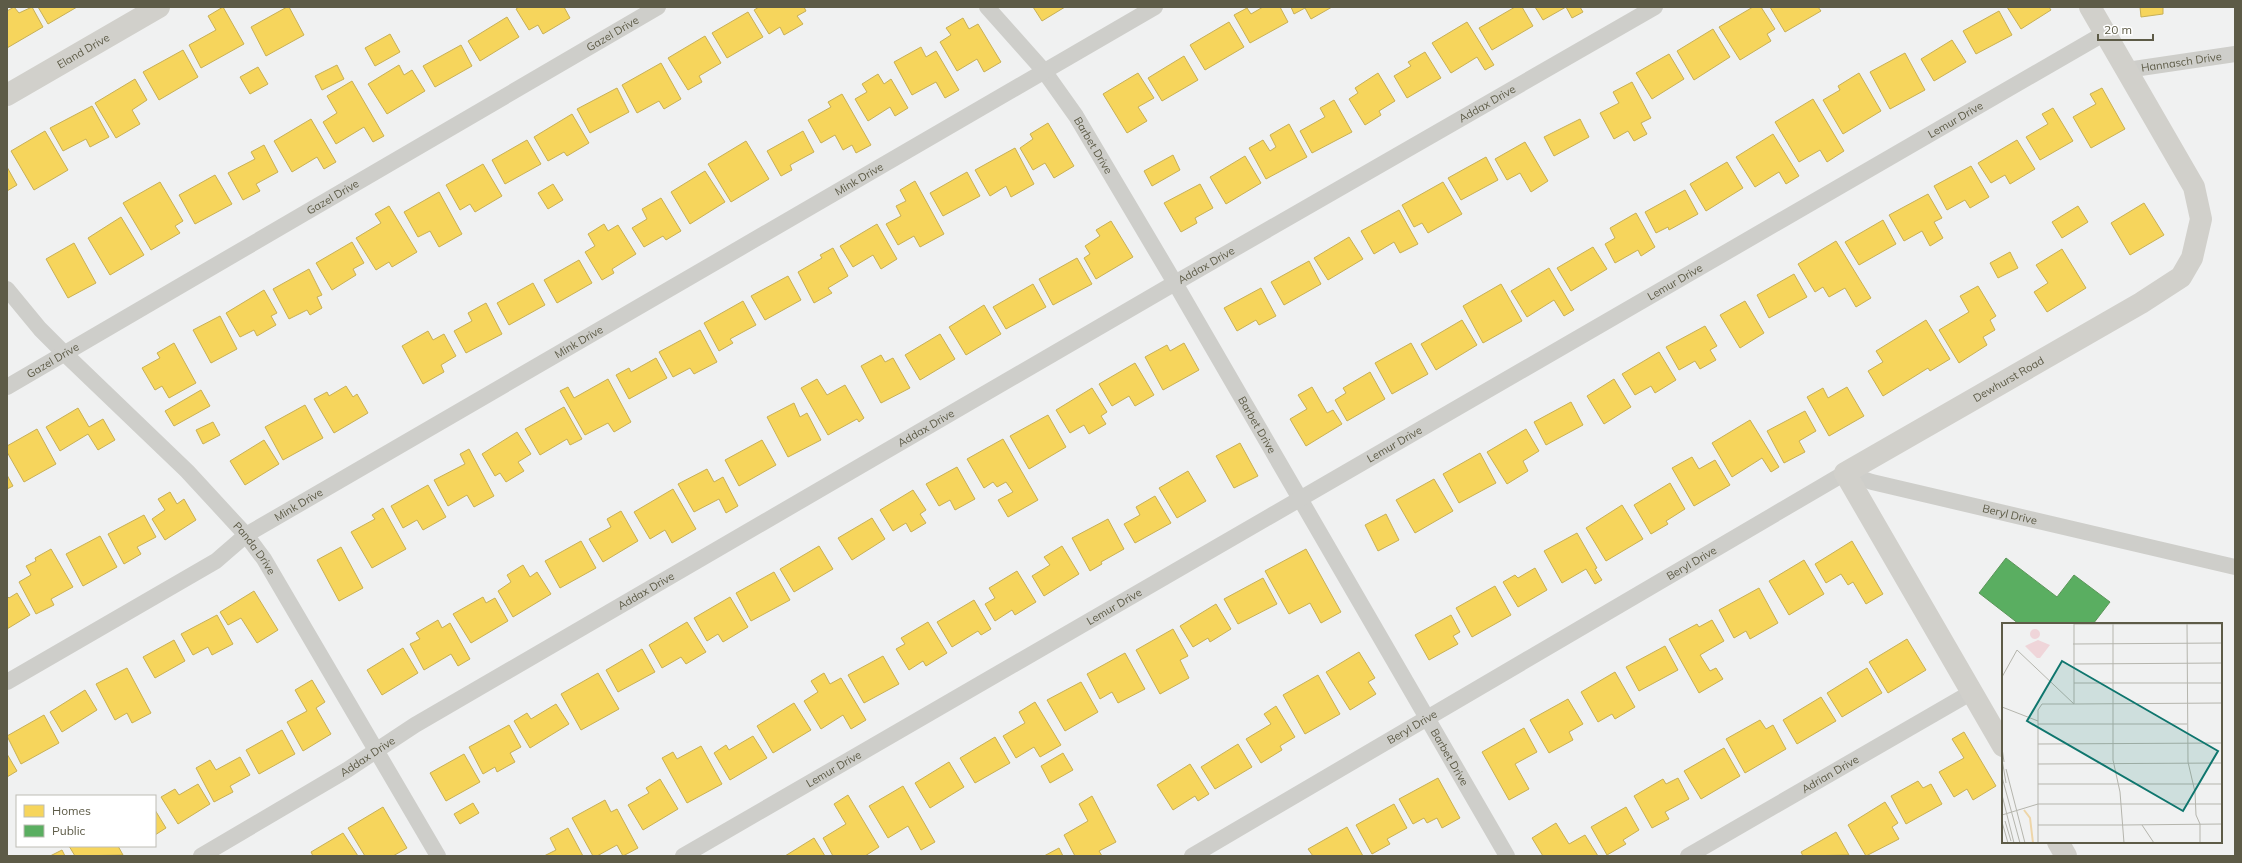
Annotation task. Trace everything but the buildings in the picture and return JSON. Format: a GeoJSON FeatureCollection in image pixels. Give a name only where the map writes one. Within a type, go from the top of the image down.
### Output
{"type":"FeatureCollection","features":[{"type":"Feature","properties":{"kind":"street","name":"Eland Drive"},"geometry":{"type":"LineString","coordinates":[[7,95],[159,7]]}},
{"type":"Feature","properties":{"kind":"street","name":"Gazel Drive"},"geometry":{"type":"LineString","coordinates":[[7,387],[658,7]]}},
{"type":"Feature","properties":{"kind":"street","name":"Barbet Drive"},"geometry":{"type":"LineString","coordinates":[[987,7],[1044,71],[1076,116],[1175,283],[1507,856]]}},
{"type":"Feature","properties":{"kind":"street","name":"Mink Drive"},"geometry":{"type":"LineString","coordinates":[[7,682],[216,561],[246,535],[1155,7]]}},
{"type":"Feature","properties":{"kind":"street","name":"Addax Drive"},"geometry":{"type":"LineString","coordinates":[[200,856],[347,770],[415,725],[1175,283],[1655,7]]}},
{"type":"Feature","properties":{"kind":"street","name":"Dewhurst Road"},"geometry":{"type":"LineString","coordinates":[[1845,473],[2141,303],[2182,277],[2193,257],[2201,220],[2194,186],[2090,7]]}},
{"type":"Feature","properties":{"kind":"street","name":"Lemur Drive"},"geometry":{"type":"LineString","coordinates":[[683,856],[2105,33]]}},
{"type":"Feature","properties":{"kind":"street","name":"Hannasch Drive"},"geometry":{"type":"LineString","coordinates":[[2127,70],[2235,54]]}},
{"type":"Feature","properties":{"kind":"street","name":"Panda Drive"},"geometry":{"type":"LineString","coordinates":[[7,290],[40,329],[163,446],[246,535],[264,559],[378,750],[438,856]]}},
{"type":"Feature","properties":{"kind":"street","name":"Beryl Drive"},"geometry":{"type":"LineString","coordinates":[[1192,856],[1845,473],[1872,482],[2235,567]]}},
{"type":"Feature","properties":{"kind":"street"},"geometry":{"type":"LineString","coordinates":[[1845,473],[2002,744]]}},
{"type":"Feature","properties":{"kind":"street","name":"Adrian Drive"},"geometry":{"type":"LineString","coordinates":[[1688,856],[1972,692]]}},
{"type":"Feature","properties":{"kind":"street"},"geometry":{"type":"LineString","coordinates":[[2059,843],[2066,856]]}}]}
